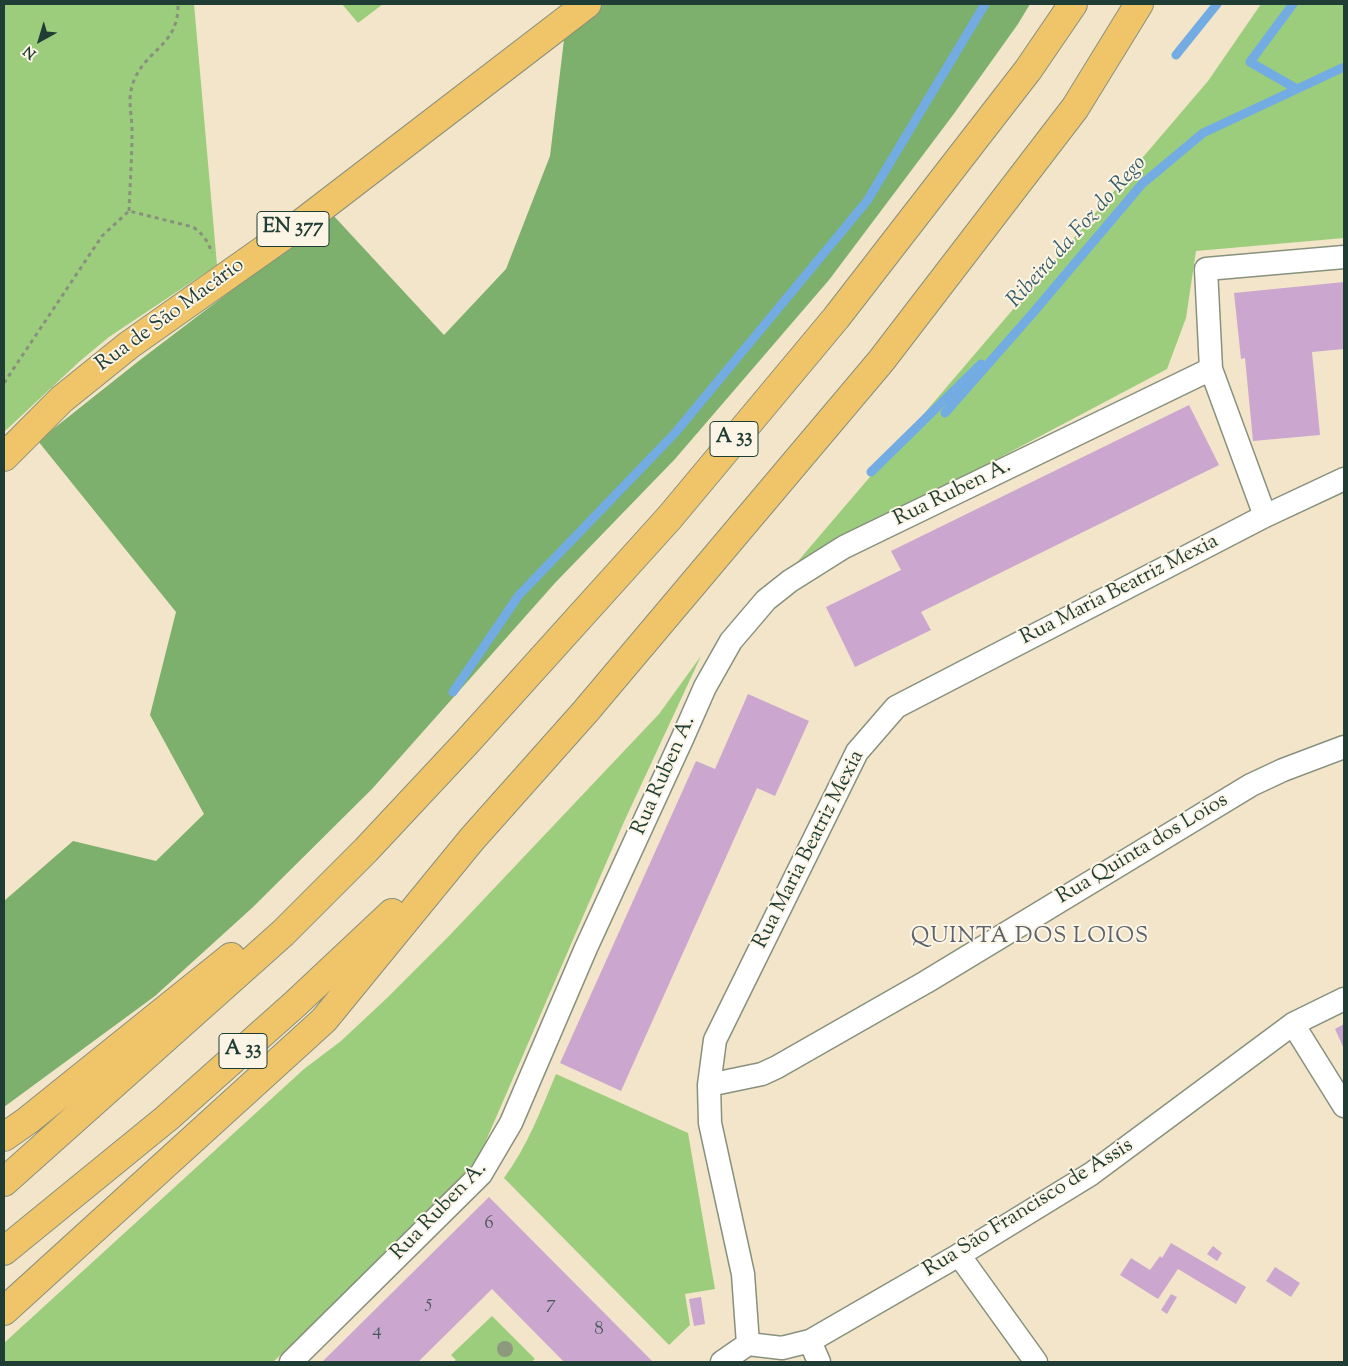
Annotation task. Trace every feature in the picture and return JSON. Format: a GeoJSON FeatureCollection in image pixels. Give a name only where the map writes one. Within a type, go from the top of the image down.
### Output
{"type":"FeatureCollection","features":[{"type":"Feature","properties":{"kind":"main road","name":"Rua de São Macário"},"geometry":{"type":"LineString","coordinates":[[4,457],[62,399],[87,377],[345,190],[587,4]]}},
{"type":"Feature","properties":{"kind":"main road","name":"A 33"},"geometry":{"type":"LineString","coordinates":[[4,1182],[283,933],[366,850],[467,742],[670,517],[836,318],[1028,70],[1073,4]]}},
{"type":"Feature","properties":{"kind":"main road","name":"A 33"},"geometry":{"type":"LineString","coordinates":[[4,1251],[167,1118],[295,1004],[472,839],[585,712],[881,361],[1075,108],[1139,4]]}},
{"type":"Feature","properties":{"kind":"main road"},"geometry":{"type":"LineString","coordinates":[[4,1311],[324,1020],[472,839]]}},
{"type":"Feature","properties":{"kind":"main road"},"geometry":{"type":"LineString","coordinates":[[4,1136],[27,1121],[366,850]]}},
{"type":"Feature","properties":{"kind":"street"},"geometry":{"type":"LineString","coordinates":[[1264,516],[1211,369],[1206,269],[1344,257]]}},
{"type":"Feature","properties":{"kind":"street","name":"Rua Ruben A."},"geometry":{"type":"LineString","coordinates":[[291,1362],[481,1174],[496,1151],[512,1123],[586,948],[704,687],[731,641],[766,600],[790,580],[844,548],[1211,369]]}},
{"type":"Feature","properties":{"kind":"street","name":"Rua Maria Beatriz Mexia"},"geometry":{"type":"LineString","coordinates":[[748,1344],[743,1274],[710,1123],[709,1086],[715,1040],[857,752],[896,707],[1264,516],[1344,479]]}},
{"type":"Feature","properties":{"kind":"street","name":"Rua Quinta dos Loios"},"geometry":{"type":"LineString","coordinates":[[709,1086],[762,1074],[777,1067],[926,982],[1251,785],[1283,770],[1344,747]]}},
{"type":"Feature","properties":{"kind":"street","name":"Rua São Francisco de Assis"},"geometry":{"type":"LineString","coordinates":[[748,1344],[782,1348],[810,1340],[959,1255],[1091,1174],[1293,1024],[1344,1000]]}},
{"type":"Feature","properties":{"kind":"street"},"geometry":{"type":"LineString","coordinates":[[1293,1024],[1344,1106]]}},
{"type":"Feature","properties":{"kind":"street"},"geometry":{"type":"LineString","coordinates":[[959,1255],[1036,1362]]}},
{"type":"Feature","properties":{"kind":"street"},"geometry":{"type":"LineString","coordinates":[[810,1340],[819,1362]]}},
{"type":"Feature","properties":{"kind":"street"},"geometry":{"type":"LineString","coordinates":[[722,1362],[748,1344]]}},
{"type":"Feature","properties":{"kind":"path"},"geometry":{"type":"LineString","coordinates":[[4,383],[102,236],[129,212],[132,130],[129,102],[135,78],[144,65],[163,46],[174,28],[178,16],[178,4]]}},
{"type":"Feature","properties":{"kind":"path"},"geometry":{"type":"LineString","coordinates":[[129,212],[193,226],[208,243],[220,280]]}},
{"type":"Feature","properties":{"kind":"green space"},"geometry":{"type":"Polygon","coordinates":[[[4,4],[194,4],[217,265],[109,337],[80,361],[4,432],[4,4]]]}},
{"type":"Feature","properties":{"kind":"green space"},"geometry":{"type":"Polygon","coordinates":[[[342,4],[383,4],[358,23],[342,4]]]}},
{"type":"Feature","properties":{"kind":"green space"},"geometry":{"type":"Polygon","coordinates":[[[600,4],[1030,4],[1018,24],[953,115],[829,280],[675,459],[555,583],[372,789],[252,908],[155,996],[4,1107],[4,901],[73,841],[156,861],[204,814],[150,715],[176,612],[38,441],[140,360],[332,214],[444,335],[506,269],[550,156],[566,23],[600,4]]]}},
{"type":"Feature","properties":{"kind":"green space"},"geometry":{"type":"Polygon","coordinates":[[[1261,4],[1344,4],[1344,238],[1196,251],[1186,318],[1167,369],[793,567],[1208,81],[1261,4]]]}},
{"type":"Feature","properties":{"kind":"green space"},"geometry":{"type":"Polygon","coordinates":[[[701,656],[623,824],[472,1173],[273,1362],[4,1362],[4,1343],[304,1069],[341,1041],[448,937],[659,714],[701,656]]]}},
{"type":"Feature","properties":{"kind":"green space"},"geometry":{"type":"Polygon","coordinates":[[[556,1074],[688,1133],[715,1289],[685,1294],[690,1325],[669,1345],[504,1178],[527,1141],[556,1074]]]}},
{"type":"Feature","properties":{"kind":"green space"},"geometry":{"type":"Polygon","coordinates":[[[492,1316],[535,1359],[531,1362],[453,1362],[456,1360],[451,1355],[492,1316]]]}},
{"type":"Feature","properties":{"kind":"building"},"geometry":{"type":"Polygon","coordinates":[[[1344,282],[1344,349],[1312,352],[1320,435],[1253,441],[1245,358],[1241,359],[1234,293],[1344,282]]]}},
{"type":"Feature","properties":{"kind":"building"},"geometry":{"type":"Polygon","coordinates":[[[1189,405],[1219,465],[921,612],[931,630],[855,667],[826,607],[901,570],[891,551],[1189,405]]]}},
{"type":"Feature","properties":{"kind":"building"},"geometry":{"type":"Polygon","coordinates":[[[748,694],[809,721],[775,796],[757,788],[621,1091],[560,1063],[696,761],[715,769],[748,694]]]}},
{"type":"Feature","properties":{"kind":"building"},"geometry":{"type":"Polygon","coordinates":[[[1344,1024],[1344,1049],[1335,1029],[1344,1024]]]}},
{"type":"Feature","properties":{"kind":"building"},"geometry":{"type":"Polygon","coordinates":[[[489,1197],[653,1362],[564,1362],[492,1289],[418,1362],[322,1362],[489,1197]]]}},
{"type":"Feature","properties":{"kind":"building"},"geometry":{"type":"Polygon","coordinates":[[[1171,1243],[1246,1287],[1236,1304],[1178,1269],[1158,1299],[1120,1275],[1131,1258],[1150,1270],[1160,1256],[1162,1258],[1171,1243]]]}},
{"type":"Feature","properties":{"kind":"building"},"geometry":{"type":"Polygon","coordinates":[[[1213,1246],[1222,1253],[1217,1261],[1207,1254],[1213,1246]]]}},
{"type":"Feature","properties":{"kind":"building"},"geometry":{"type":"Polygon","coordinates":[[[1275,1267],[1300,1283],[1291,1297],[1266,1281],[1275,1267]]]}},
{"type":"Feature","properties":{"kind":"building"},"geometry":{"type":"Polygon","coordinates":[[[1171,1294],[1177,1297],[1167,1314],[1161,1310],[1171,1294]]]}},
{"type":"Feature","properties":{"kind":"building"},"geometry":{"type":"Polygon","coordinates":[[[701,1297],[705,1324],[694,1326],[689,1299],[701,1297]]]}},
{"type":"Feature","properties":{"kind":"waterway"},"geometry":{"type":"LineString","coordinates":[[453,692],[519,595],[675,433],[867,201],[985,4]]}},
{"type":"Feature","properties":{"kind":"waterway"},"geometry":{"type":"LineString","coordinates":[[1176,55],[1217,4]]}},
{"type":"Feature","properties":{"kind":"waterway"},"geometry":{"type":"LineString","coordinates":[[1293,4],[1250,62],[1297,89]]}},
{"type":"Feature","properties":{"kind":"waterway","name":"Ribeira da Foz do Rego"},"geometry":{"type":"LineString","coordinates":[[945,413],[1142,184],[1203,133],[1344,67]]}},
{"type":"Feature","properties":{"kind":"waterway"},"geometry":{"type":"LineString","coordinates":[[871,472],[981,364]]}},
{"type":"Feature","properties":{"kind":"district","name":"QUINTA DOS LOIOS"},"geometry":{"type":"Point","coordinates":[1030,938]}}]}
